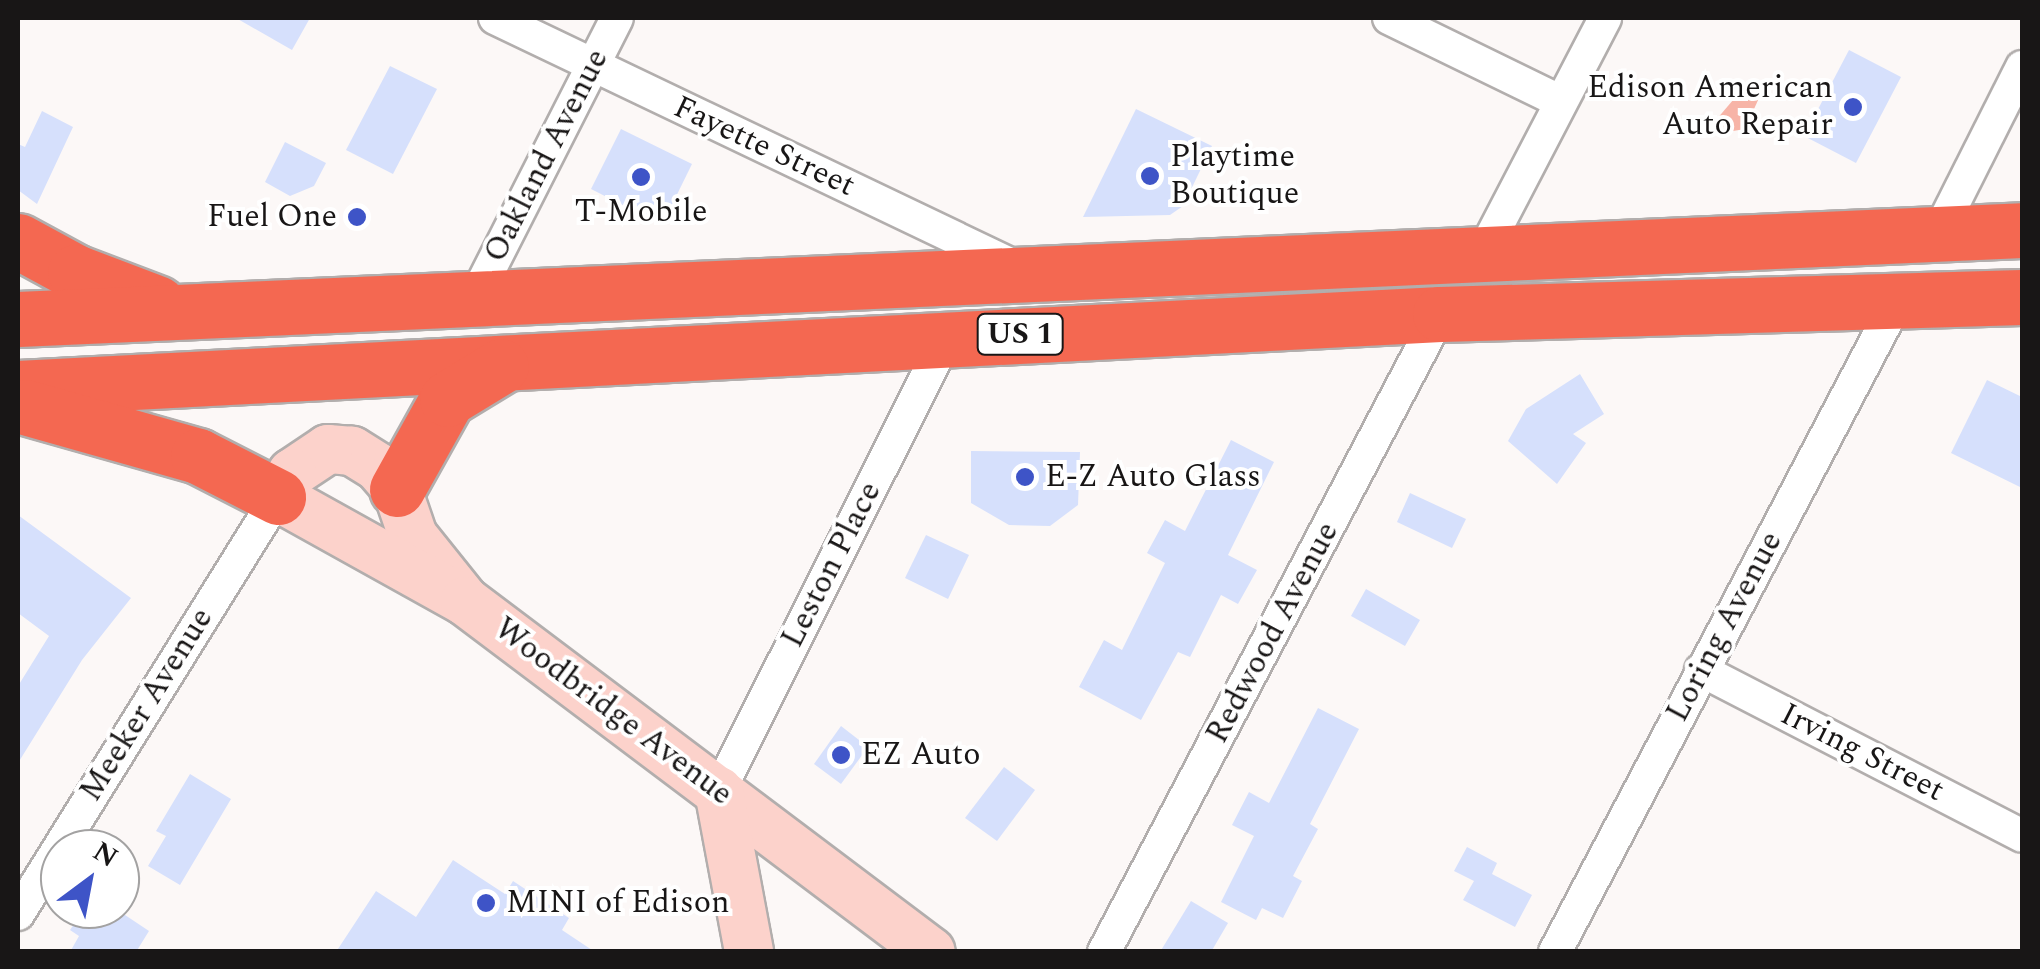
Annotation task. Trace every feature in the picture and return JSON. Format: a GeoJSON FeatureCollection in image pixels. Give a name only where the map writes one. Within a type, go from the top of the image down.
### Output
{"type":"FeatureCollection","features":[{"type":"Feature","properties":{"kind":"highway","name":"US 1"},"geometry":{"type":"LineString","coordinates":[[18,319],[188,313],[476,294],[1033,276],[1485,249],[2022,230]]}},
{"type":"Feature","properties":{"kind":"highway"},"geometry":{"type":"LineString","coordinates":[[18,241],[76,272],[188,313]]}},
{"type":"Feature","properties":{"kind":"highway","name":"US 1"},"geometry":{"type":"LineString","coordinates":[[18,388],[1440,314],[2022,298]]}},
{"type":"Feature","properties":{"kind":"highway"},"geometry":{"type":"LineString","coordinates":[[398,489],[447,399],[506,364]]}},
{"type":"Feature","properties":{"kind":"highway"},"geometry":{"type":"LineString","coordinates":[[18,405],[125,430],[198,456],[278,497]]}},
{"type":"Feature","properties":{"kind":"street","name":"Fayette Street"},"geometry":{"type":"LineString","coordinates":[[495,18],[1033,276]]}},
{"type":"Feature","properties":{"kind":"street","name":"Oakland Avenue"},"geometry":{"type":"LineString","coordinates":[[476,294],[616,18]]}},
{"type":"Feature","properties":{"kind":"street"},"geometry":{"type":"LineString","coordinates":[[1389,18],[1561,102]]}},
{"type":"Feature","properties":{"kind":"street"},"geometry":{"type":"LineString","coordinates":[[1485,249],[1605,18]]}},
{"type":"Feature","properties":{"kind":"street"},"geometry":{"type":"LineString","coordinates":[[1938,234],[2022,67]]}},
{"type":"Feature","properties":{"kind":"street","name":"Loring Avenue"},"geometry":{"type":"LineString","coordinates":[[1555,952],[1896,302]]}},
{"type":"Feature","properties":{"kind":"street","name":"Redwood Avenue"},"geometry":{"type":"LineString","coordinates":[[1104,952],[1440,314]]}},
{"type":"Feature","properties":{"kind":"street","name":"Leston Place"},"geometry":{"type":"LineString","coordinates":[[718,792],[946,338]]}},
{"type":"Feature","properties":{"kind":"street"},"geometry":{"type":"LineString","coordinates":[[278,497],[307,458],[328,449],[352,450],[398,489],[413,536],[464,601]]}},
{"type":"Feature","properties":{"kind":"street","name":"Woodbridge Avenue"},"geometry":{"type":"LineString","coordinates":[[278,497],[464,601],[931,952]]}},
{"type":"Feature","properties":{"kind":"street","name":"Meeker Avenue"},"geometry":{"type":"LineString","coordinates":[[18,914],[278,497]]}},
{"type":"Feature","properties":{"kind":"street","name":"Irving Street"},"geometry":{"type":"LineString","coordinates":[[1701,670],[2022,836]]}},
{"type":"Feature","properties":{"kind":"street"},"geometry":{"type":"LineString","coordinates":[[718,792],[749,952]]}},
{"type":"Feature","properties":{"kind":"shaded area"},"geometry":{"type":"Polygon","coordinates":[[[1745,86],[1759,98],[1745,129],[1721,133],[1716,120],[1745,86]]]}},
{"type":"Feature","properties":{"kind":"building"},"geometry":{"type":"Polygon","coordinates":[[[236,18],[310,18],[292,50],[236,18]]]}},
{"type":"Feature","properties":{"kind":"building","name":"Edison American Auto Repair"},"geometry":{"type":"Polygon","coordinates":[[[1849,50],[1901,77],[1856,163],[1804,136],[1849,50]]]}},
{"type":"Feature","properties":{"kind":"building"},"geometry":{"type":"Polygon","coordinates":[[[390,66],[437,89],[393,174],[346,150],[390,66]]]}},
{"type":"Feature","properties":{"kind":"building","name":"Playtime Boutique"},"geometry":{"type":"Polygon","coordinates":[[[1136,109],[1212,146],[1183,206],[1170,215],[1083,217],[1136,109]]]}},
{"type":"Feature","properties":{"kind":"building"},"geometry":{"type":"Polygon","coordinates":[[[42,111],[73,127],[37,204],[18,190],[18,144],[25,147],[42,111]]]}},
{"type":"Feature","properties":{"kind":"building","name":"T-Mobile"},"geometry":{"type":"Polygon","coordinates":[[[621,129],[692,164],[662,225],[591,189],[621,129]]]}},
{"type":"Feature","properties":{"kind":"building"},"geometry":{"type":"Polygon","coordinates":[[[285,142],[326,163],[314,186],[290,196],[265,182],[285,142]]]}},
{"type":"Feature","properties":{"kind":"building"},"geometry":{"type":"Polygon","coordinates":[[[1580,374],[1604,414],[1573,434],[1586,443],[1557,484],[1508,441],[1526,409],[1580,374]]]}},
{"type":"Feature","properties":{"kind":"building"},"geometry":{"type":"Polygon","coordinates":[[[1987,380],[2022,397],[2022,488],[1951,453],[1987,380]]]}},
{"type":"Feature","properties":{"kind":"building"},"geometry":{"type":"Polygon","coordinates":[[[1231,440],[1274,462],[1228,555],[1257,570],[1238,604],[1221,595],[1190,657],[1178,652],[1141,720],[1079,687],[1104,640],[1122,650],[1165,563],[1147,553],[1165,520],[1185,531],[1231,440]]]}},
{"type":"Feature","properties":{"kind":"building","name":"E-Z Auto Glass"},"geometry":{"type":"Polygon","coordinates":[[[971,451],[1080,452],[1078,505],[1050,526],[1009,525],[971,503],[971,451]]]}},
{"type":"Feature","properties":{"kind":"building"},"geometry":{"type":"Polygon","coordinates":[[[1410,493],[1466,519],[1452,548],[1397,522],[1410,493]]]}},
{"type":"Feature","properties":{"kind":"building"},"geometry":{"type":"Polygon","coordinates":[[[18,515],[131,598],[82,660],[18,763],[18,686],[49,636],[18,613],[18,515]]]}},
{"type":"Feature","properties":{"kind":"building"},"geometry":{"type":"Polygon","coordinates":[[[926,535],[969,555],[948,599],[905,578],[926,535]]]}},
{"type":"Feature","properties":{"kind":"building"},"geometry":{"type":"Polygon","coordinates":[[[1366,589],[1420,620],[1405,646],[1351,616],[1366,589]]]}},
{"type":"Feature","properties":{"kind":"building"},"geometry":{"type":"Polygon","coordinates":[[[1318,708],[1359,729],[1310,824],[1318,829],[1293,876],[1302,881],[1283,918],[1262,908],[1256,920],[1221,902],[1254,836],[1232,825],[1249,792],[1269,803],[1318,708]]]}},
{"type":"Feature","properties":{"kind":"building","name":"EZ Auto"},"geometry":{"type":"Polygon","coordinates":[[[841,726],[868,747],[841,784],[814,764],[841,726]]]}},
{"type":"Feature","properties":{"kind":"building"},"geometry":{"type":"Polygon","coordinates":[[[1004,767],[1035,790],[997,841],[965,818],[1004,767]]]}},
{"type":"Feature","properties":{"kind":"building"},"geometry":{"type":"Polygon","coordinates":[[[190,774],[231,799],[180,885],[148,866],[166,836],[156,831],[190,774]]]}},
{"type":"Feature","properties":{"kind":"building"},"geometry":{"type":"Polygon","coordinates":[[[1467,847],[1497,863],[1492,874],[1532,895],[1515,927],[1463,900],[1474,881],[1454,871],[1467,847]]]}},
{"type":"Feature","properties":{"kind":"building","name":"MINI of Edison"},"geometry":{"type":"Polygon","coordinates":[[[453,860],[505,894],[513,881],[569,918],[562,930],[595,952],[336,952],[376,891],[416,917],[453,860]]]}},
{"type":"Feature","properties":{"kind":"building"},"geometry":{"type":"Polygon","coordinates":[[[1191,901],[1228,923],[1211,952],[1160,952],[1191,901]]]}},
{"type":"Feature","properties":{"kind":"building"},"geometry":{"type":"Polygon","coordinates":[[[140,925],[149,931],[136,952],[70,952],[79,936],[70,930],[140,929],[140,925]]]}},
{"type":"Feature","properties":{"kind":"place","name":"Edison American Auto Repair"},"geometry":{"type":"Point","coordinates":[1853,107]}},
{"type":"Feature","properties":{"kind":"place","name":"Playtime Boutique"},"geometry":{"type":"Point","coordinates":[1150,176]}},
{"type":"Feature","properties":{"kind":"place","name":"T-Mobile"},"geometry":{"type":"Point","coordinates":[641,177]}},
{"type":"Feature","properties":{"kind":"place","name":"Fuel One"},"geometry":{"type":"Point","coordinates":[357,217]}},
{"type":"Feature","properties":{"kind":"place","name":"E-Z Auto Glass"},"geometry":{"type":"Point","coordinates":[1025,477]}},
{"type":"Feature","properties":{"kind":"place","name":"EZ Auto"},"geometry":{"type":"Point","coordinates":[841,755]}},
{"type":"Feature","properties":{"kind":"place","name":"MINI of Edison"},"geometry":{"type":"Point","coordinates":[486,903]}}]}
